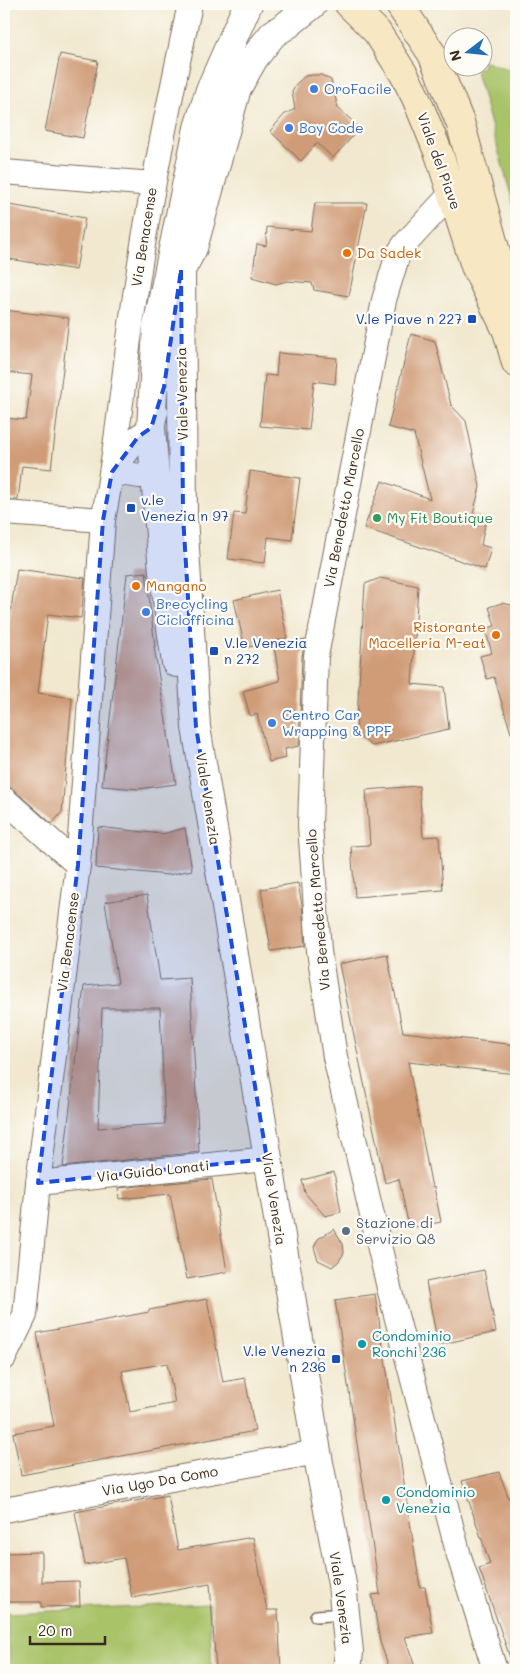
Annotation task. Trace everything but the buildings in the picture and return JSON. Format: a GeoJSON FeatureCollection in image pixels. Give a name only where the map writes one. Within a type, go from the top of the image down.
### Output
{"type":"FeatureCollection","features":[{"type":"Feature","properties":{"kind":"main road","name":"Viale del Piave"},"geometry":{"type":"LineString","coordinates":[[349,4],[377,32],[405,76],[433,139],[475,266],[507,331]]}},
{"type":"Feature","properties":{"kind":"main road","name":"Viale del Piave"},"geometry":{"type":"LineString","coordinates":[[399,4],[432,54],[460,122],[499,263],[507,331],[516,363]]}},
{"type":"Feature","properties":{"kind":"street","name":"Via Benacense"},"geometry":{"type":"LineString","coordinates":[[4,1358],[25,1315],[38,1183],[78,865],[103,520],[112,472],[137,278],[153,184],[190,4]]}},
{"type":"Feature","properties":{"kind":"street","name":"Viale Venezia"},"geometry":{"type":"LineString","coordinates":[[196,727],[177,666],[163,571],[151,428],[157,327],[198,128],[210,90],[248,4]]}},
{"type":"Feature","properties":{"kind":"street","name":"Viale Venezia"},"geometry":{"type":"LineString","coordinates":[[151,428],[164,387],[181,270],[193,248],[237,88],[254,58],[273,34],[312,4]]}},
{"type":"Feature","properties":{"kind":"street","name":"Via Benedetto Marcello"},"geometry":{"type":"LineString","coordinates":[[473,164],[452,193],[398,254],[384,300],[316,656],[310,826],[319,951],[335,1057],[390,1292],[456,1547],[494,1670]]}},
{"type":"Feature","properties":{"kind":"street"},"geometry":{"type":"LineString","coordinates":[[4,172],[153,184]]}},
{"type":"Feature","properties":{"kind":"street","name":"Viale Venezia"},"geometry":{"type":"LineString","coordinates":[[181,270],[183,516],[196,727],[267,1159],[317,1452],[342,1584],[349,1652],[347,1670]]}},
{"type":"Feature","properties":{"kind":"street","name":"Via Benacense"},"geometry":{"type":"LineString","coordinates":[[112,472],[138,437],[151,428]]}},
{"type":"Feature","properties":{"kind":"street"},"geometry":{"type":"LineString","coordinates":[[112,472],[140,476],[154,475]]}},
{"type":"Feature","properties":{"kind":"street"},"geometry":{"type":"LineString","coordinates":[[4,513],[103,520]]}},
{"type":"Feature","properties":{"kind":"street"},"geometry":{"type":"LineString","coordinates":[[4,800],[78,865]]}},
{"type":"Feature","properties":{"kind":"street","name":"Via Guido Lonati"},"geometry":{"type":"LineString","coordinates":[[38,1183],[267,1159]]}},
{"type":"Feature","properties":{"kind":"street","name":"Via Ugo Da Como"},"geometry":{"type":"LineString","coordinates":[[4,1510],[317,1452]]}},
{"type":"Feature","properties":{"kind":"lane"},"geometry":{"type":"LineString","coordinates":[[316,1616],[345,1614]]}},
{"type":"Feature","properties":{"kind":"highlighted area"},"geometry":{"type":"Polygon","coordinates":[[[181,270],[183,516],[196,727],[267,1159],[38,1183],[78,865],[103,520],[112,472],[138,437],[151,428],[164,387],[181,270]]]}},
{"type":"Feature","properties":{"kind":"green space"},"geometry":{"type":"Polygon","coordinates":[[[492,63],[516,72],[516,213],[478,78],[492,78],[492,63]]]}},
{"type":"Feature","properties":{"kind":"green space"},"geometry":{"type":"Polygon","coordinates":[[[209,1604],[212,1670],[10,1670],[7,1613],[209,1604]]]}},
{"type":"Feature","properties":{"kind":"place","name":"OroFacile"},"geometry":{"type":"Point","coordinates":[314,89]}},
{"type":"Feature","properties":{"kind":"place","name":"Boy Code"},"geometry":{"type":"Point","coordinates":[289,128]}},
{"type":"Feature","properties":{"kind":"place","name":"Da Sadek"},"geometry":{"type":"Point","coordinates":[347,253]}},
{"type":"Feature","properties":{"kind":"place","name":"V.le Piave n 227"},"geometry":{"type":"Point","coordinates":[472,319]}},
{"type":"Feature","properties":{"kind":"place","name":"v.le Venezia n 97"},"geometry":{"type":"Point","coordinates":[131,508]}},
{"type":"Feature","properties":{"kind":"place","name":"My Fit Boutique"},"geometry":{"type":"Point","coordinates":[377,518]}},
{"type":"Feature","properties":{"kind":"place","name":"Mangano"},"geometry":{"type":"Point","coordinates":[136,586]}},
{"type":"Feature","properties":{"kind":"place","name":"Brecycling Ciclofficina"},"geometry":{"type":"Point","coordinates":[146,612]}},
{"type":"Feature","properties":{"kind":"place","name":"Ristorante Macelleria M-eat"},"geometry":{"type":"Point","coordinates":[496,635]}},
{"type":"Feature","properties":{"kind":"place","name":"V.le Venezia n 272"},"geometry":{"type":"Point","coordinates":[214,651]}},
{"type":"Feature","properties":{"kind":"place","name":"Centro Car Wrapping & PPF"},"geometry":{"type":"Point","coordinates":[272,723]}},
{"type":"Feature","properties":{"kind":"place","name":"Stazione di Servizio Q8"},"geometry":{"type":"Point","coordinates":[346,1231]}},
{"type":"Feature","properties":{"kind":"place","name":"Condominio Ronchi 236"},"geometry":{"type":"Point","coordinates":[362,1344]}},
{"type":"Feature","properties":{"kind":"place","name":"V.le Venezia n 236"},"geometry":{"type":"Point","coordinates":[336,1359]}},
{"type":"Feature","properties":{"kind":"place","name":"Condominio Venezia"},"geometry":{"type":"Point","coordinates":[386,1500]}}]}
